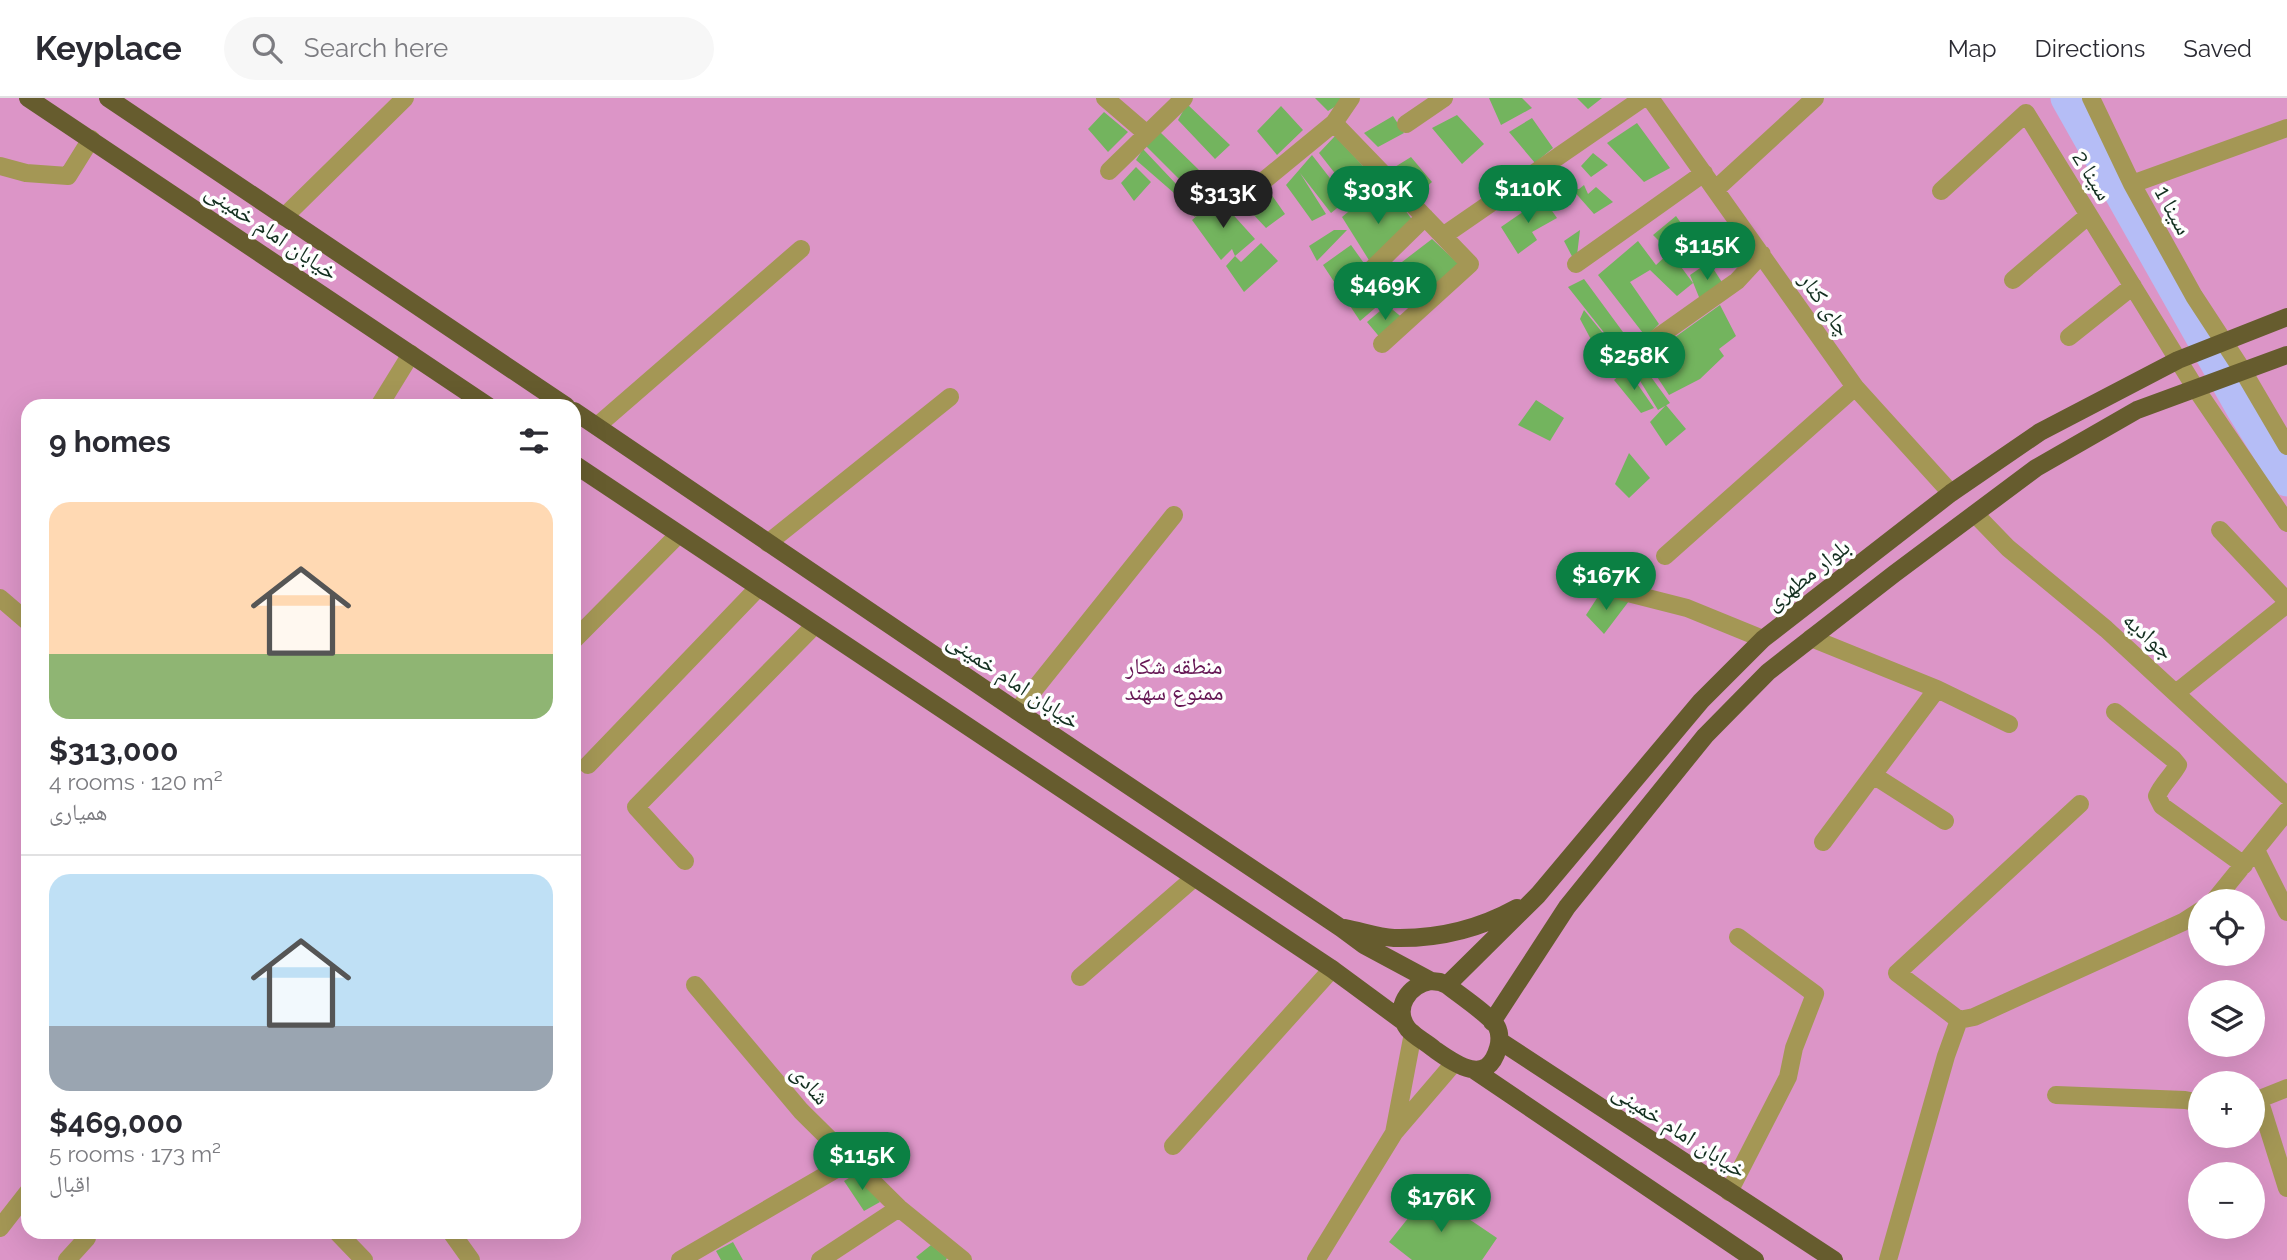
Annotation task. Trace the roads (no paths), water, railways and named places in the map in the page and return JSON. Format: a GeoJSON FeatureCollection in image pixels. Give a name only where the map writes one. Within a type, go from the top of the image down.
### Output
{"type":"FeatureCollection","features":[{"type":"Feature","properties":{"kind":"main road","name":"خیابان امام خمینی"},"geometry":{"type":"LineString","coordinates":[[27,98],[478,399]]}},
{"type":"Feature","properties":{"kind":"main road","name":"خیابان امام خمینی"},"geometry":{"type":"LineString","coordinates":[[107,98],[556,399]]}},
{"type":"Feature","properties":{"kind":"main road","name":"بلوار مطهری"},"geometry":{"type":"LineString","coordinates":[[1408,1027],[1403,1003],[1413,988],[1439,983],[1538,895],[1701,701],[1763,639],[1951,493],[2040,432],[2182,358],[2287,317]]}},
{"type":"Feature","properties":{"kind":"main road"},"geometry":{"type":"LineString","coordinates":[[581,469],[1332,969],[1454,1063],[1467,1070],[1474,1070],[1484,1067],[1497,1053],[1500,1041],[1497,1028],[1492,1022],[1567,907],[1705,736],[1768,672],[2036,468],[2137,410],[2287,355]]}},
{"type":"Feature","properties":{"kind":"main road","name":"خیابان امام خمینی"},"geometry":{"type":"LineString","coordinates":[[581,416],[1364,945],[1439,983],[1492,1022]]}},
{"type":"Feature","properties":{"kind":"main road"},"geometry":{"type":"LineString","coordinates":[[1951,493],[1975,514]]}},
{"type":"Feature","properties":{"kind":"main road"},"geometry":{"type":"LineString","coordinates":[[1341,928],[1392,938],[1444,935],[1493,921],[1538,895]]}},
{"type":"Feature","properties":{"kind":"main road","name":"خیابان امام خمینی"},"geometry":{"type":"LineString","coordinates":[[1500,1041],[1834,1260]]}},
{"type":"Feature","properties":{"kind":"main road"},"geometry":{"type":"LineString","coordinates":[[1474,1070],[1755,1260]]}},
{"type":"Feature","properties":{"kind":"street"},"geometry":{"type":"LineString","coordinates":[[284,217],[405,98]]}},
{"type":"Feature","properties":{"kind":"street"},"geometry":{"type":"LineString","coordinates":[[1105,98],[1147,134]]}},
{"type":"Feature","properties":{"kind":"street"},"geometry":{"type":"LineString","coordinates":[[1109,171],[1184,98]]}},
{"type":"Feature","properties":{"kind":"street"},"geometry":{"type":"LineString","coordinates":[[1233,206],[1334,123],[1351,98]]}},
{"type":"Feature","properties":{"kind":"street"},"geometry":{"type":"LineString","coordinates":[[1406,124],[1444,98]]}},
{"type":"Feature","properties":{"kind":"street"},"geometry":{"type":"LineString","coordinates":[[1443,236],[1643,98]]}},
{"type":"Feature","properties":{"kind":"street","name":"چای کنار"},"geometry":{"type":"LineString","coordinates":[[1650,98],[1855,387],[1951,493]]}},
{"type":"Feature","properties":{"kind":"street"},"geometry":{"type":"LineString","coordinates":[[1716,189],[1815,98]]}},
{"type":"Feature","properties":{"kind":"street","name":"سینا 1"},"geometry":{"type":"LineString","coordinates":[[2091,98],[2132,184],[2194,296],[2287,446]]}},
{"type":"Feature","properties":{"kind":"street","name":"سینا 2"},"geometry":{"type":"LineString","coordinates":[[1941,191],[2026,113],[2133,286],[2202,386],[2287,523]]}},
{"type":"Feature","properties":{"kind":"street"},"geometry":{"type":"LineString","coordinates":[[1334,123],[1470,264],[1382,344]]}},
{"type":"Feature","properties":{"kind":"street"},"geometry":{"type":"LineString","coordinates":[[2132,184],[2287,128]]}},
{"type":"Feature","properties":{"kind":"street"},"geometry":{"type":"LineString","coordinates":[[0,166],[26,173],[68,176],[91,139]]}},
{"type":"Feature","properties":{"kind":"street"},"geometry":{"type":"LineString","coordinates":[[1576,264],[1704,173]]}},
{"type":"Feature","properties":{"kind":"street"},"geometry":{"type":"LineString","coordinates":[[2013,280],[2089,215]]}},
{"type":"Feature","properties":{"kind":"street"},"geometry":{"type":"LineString","coordinates":[[1372,269],[1425,217]]}},
{"type":"Feature","properties":{"kind":"street"},"geometry":{"type":"LineString","coordinates":[[597,426],[801,248]]}},
{"type":"Feature","properties":{"kind":"street"},"geometry":{"type":"LineString","coordinates":[[1628,359],[1737,281],[1762,254]]}},
{"type":"Feature","properties":{"kind":"street"},"geometry":{"type":"LineString","coordinates":[[2069,337],[2133,286]]}},
{"type":"Feature","properties":{"kind":"street"},"geometry":{"type":"LineString","coordinates":[[383,399],[411,354]]}},
{"type":"Feature","properties":{"kind":"street"},"geometry":{"type":"LineString","coordinates":[[1665,556],[1855,387]]}},
{"type":"Feature","properties":{"kind":"street"},"geometry":{"type":"LineString","coordinates":[[768,543],[950,397]]}},
{"type":"Feature","properties":{"kind":"street","name":"جوادیه"},"geometry":{"type":"LineString","coordinates":[[1975,514],[2008,548],[2106,629],[2287,796]]}},
{"type":"Feature","properties":{"kind":"street"},"geometry":{"type":"LineString","coordinates":[[1017,711],[1174,516]]}},
{"type":"Feature","properties":{"kind":"street"},"geometry":{"type":"LineString","coordinates":[[2176,693],[2287,602],[2220,530]]}},
{"type":"Feature","properties":{"kind":"street"},"geometry":{"type":"LineString","coordinates":[[581,633],[678,535]]}},
{"type":"Feature","properties":{"kind":"street"},"geometry":{"type":"LineString","coordinates":[[1569,578],[1687,608],[1763,639]]}},
{"type":"Feature","properties":{"kind":"street"},"geometry":{"type":"LineString","coordinates":[[588,765],[758,588]]}},
{"type":"Feature","properties":{"kind":"street"},"geometry":{"type":"LineString","coordinates":[[0,598],[21,616]]}},
{"type":"Feature","properties":{"kind":"street"},"geometry":{"type":"LineString","coordinates":[[685,861],[636,807],[814,625]]}},
{"type":"Feature","properties":{"kind":"street"},"geometry":{"type":"LineString","coordinates":[[1811,638],[1937,690],[2009,724]]}},
{"type":"Feature","properties":{"kind":"street"},"geometry":{"type":"LineString","coordinates":[[1823,842],[1937,690]]}},
{"type":"Feature","properties":{"kind":"street"},"geometry":{"type":"LineString","coordinates":[[2115,712],[2178,765],[2157,796],[2162,806],[2244,865]]}},
{"type":"Feature","properties":{"kind":"street"},"geometry":{"type":"LineString","coordinates":[[1873,775],[1945,821]]}},
{"type":"Feature","properties":{"kind":"street"},"geometry":{"type":"LineString","coordinates":[[2080,804],[1897,973],[1959,1020],[1974,1017],[2188,919]]}},
{"type":"Feature","properties":{"kind":"street"},"geometry":{"type":"LineString","coordinates":[[2224,889],[2287,811]]}},
{"type":"Feature","properties":{"kind":"street"},"geometry":{"type":"LineString","coordinates":[[2256,850],[2287,912]]}},
{"type":"Feature","properties":{"kind":"street"},"geometry":{"type":"LineString","coordinates":[[1080,977],[1194,878]]}},
{"type":"Feature","properties":{"kind":"street"},"geometry":{"type":"LineString","coordinates":[[1729,1192],[1788,1077],[1794,1048],[1815,994],[1738,937]]}},
{"type":"Feature","properties":{"kind":"street"},"geometry":{"type":"LineString","coordinates":[[1173,1146],[1332,969]]}},
{"type":"Feature","properties":{"kind":"street","name":"شادی"},"geometry":{"type":"LineString","coordinates":[[695,985],[801,1111],[899,1208],[963,1260]]}},
{"type":"Feature","properties":{"kind":"street"},"geometry":{"type":"LineString","coordinates":[[1888,1260],[1946,1056],[1959,1020]]}},
{"type":"Feature","properties":{"kind":"street"},"geometry":{"type":"LineString","coordinates":[[1394,1133],[1408,1027]]}},
{"type":"Feature","properties":{"kind":"street"},"geometry":{"type":"LineString","coordinates":[[1315,1260],[1394,1133],[1454,1063]]}},
{"type":"Feature","properties":{"kind":"street"},"geometry":{"type":"LineString","coordinates":[[2265,1097],[2287,1088]]}},
{"type":"Feature","properties":{"kind":"street"},"geometry":{"type":"LineString","coordinates":[[2056,1095],[2188,1101]]}},
{"type":"Feature","properties":{"kind":"street"},"geometry":{"type":"LineString","coordinates":[[2265,1126],[2287,1188]]}},
{"type":"Feature","properties":{"kind":"street"},"geometry":{"type":"LineString","coordinates":[[680,1260],[850,1161]]}},
{"type":"Feature","properties":{"kind":"street"},"geometry":{"type":"LineString","coordinates":[[0,1228],[21,1201]]}},
{"type":"Feature","properties":{"kind":"street"},"geometry":{"type":"LineString","coordinates":[[820,1260],[899,1208]]}},
{"type":"Feature","properties":{"kind":"street"},"geometry":{"type":"LineString","coordinates":[[67,1260],[86,1239]]}},
{"type":"Feature","properties":{"kind":"street"},"geometry":{"type":"LineString","coordinates":[[344,1239],[364,1260]]}},
{"type":"Feature","properties":{"kind":"street"},"geometry":{"type":"LineString","coordinates":[[457,1239],[471,1260]]}},
{"type":"Feature","properties":{"kind":"waterway"},"geometry":{"type":"LineString","coordinates":[[2067,98],[2242,408],[2287,480]]}},
{"type":"Feature","properties":{"kind":"park label","name":"منطقه شکار ممنوع سهند"},"geometry":{"type":"Point","coordinates":[1174,678]}}]}
